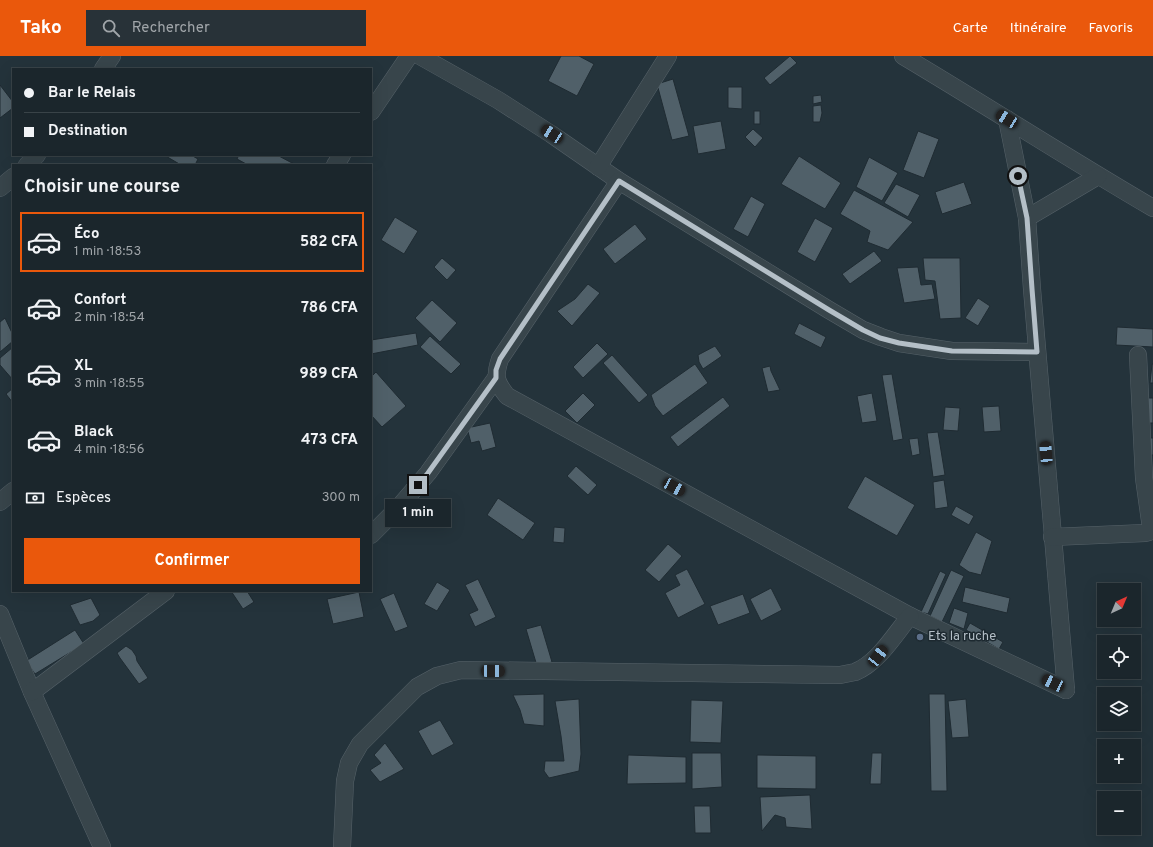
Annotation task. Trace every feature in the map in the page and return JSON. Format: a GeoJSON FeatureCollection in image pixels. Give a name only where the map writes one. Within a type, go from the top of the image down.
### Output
{"type":"FeatureCollection","features":[{"type":"Feature","properties":{"kind":"street"},"geometry":{"type":"LineString","coordinates":[[104,68],[112,56]]}},
{"type":"Feature","properties":{"kind":"street"},"geometry":{"type":"LineString","coordinates":[[372,111],[409,56]]}},
{"type":"Feature","properties":{"kind":"street"},"geometry":{"type":"LineString","coordinates":[[420,56],[498,100],[552,134],[619,181],[863,330],[880,338],[899,343],[952,351],[1037,352]]}},
{"type":"Feature","properties":{"kind":"street"},"geometry":{"type":"LineString","coordinates":[[598,167],[668,56]]}},
{"type":"Feature","properties":{"kind":"street"},"geometry":{"type":"LineString","coordinates":[[903,56],[1098,176],[1153,208]]}},
{"type":"Feature","properties":{"kind":"street"},"geometry":{"type":"LineString","coordinates":[[619,181],[500,359],[496,370],[496,378],[500,387],[507,396],[910,616],[1066,690],[1052,537],[1027,218],[1007,119]]}},
{"type":"Feature","properties":{"kind":"street"},"geometry":{"type":"LineString","coordinates":[[28,164],[36,156]]}},
{"type":"Feature","properties":{"kind":"street"},"geometry":{"type":"LineString","coordinates":[[1027,218],[1098,176]]}},
{"type":"Feature","properties":{"kind":"street"},"geometry":{"type":"LineString","coordinates":[[0,188],[12,178]]}},
{"type":"Feature","properties":{"kind":"street"},"geometry":{"type":"LineString","coordinates":[[1052,537],[1149,532],[1150,528],[1144,478],[1138,355]]}},
{"type":"Feature","properties":{"kind":"street"},"geometry":{"type":"LineString","coordinates":[[372,534],[398,508],[428,473],[496,378]]}},
{"type":"Feature","properties":{"kind":"street"},"geometry":{"type":"LineString","coordinates":[[0,502],[12,492]]}},
{"type":"Feature","properties":{"kind":"street"},"geometry":{"type":"LineString","coordinates":[[32,692],[165,592]]}},
{"type":"Feature","properties":{"kind":"street"},"geometry":{"type":"LineString","coordinates":[[0,614],[32,692],[102,847]]}},
{"type":"Feature","properties":{"kind":"street"},"geometry":{"type":"LineString","coordinates":[[342,847],[345,781],[349,763],[360,744],[388,715],[417,687],[437,676],[461,670],[840,675],[854,672],[866,666],[878,656],[910,616]]}},
{"type":"Feature","properties":{"kind":"building"},"geometry":{"type":"Polygon","coordinates":[[[561,56],[579,56],[594,64],[577,96],[548,81],[561,56]]]}},
{"type":"Feature","properties":{"kind":"building"},"geometry":{"type":"Polygon","coordinates":[[[790,56],[797,63],[770,85],[764,78],[790,56]]]}},
{"type":"Feature","properties":{"kind":"building"},"geometry":{"type":"Polygon","coordinates":[[[673,79],[689,136],[672,140],[657,84],[673,79]]]}},
{"type":"Feature","properties":{"kind":"building"},"geometry":{"type":"Polygon","coordinates":[[[0,85],[12,101],[12,109],[0,118],[0,85]]]}},
{"type":"Feature","properties":{"kind":"building"},"geometry":{"type":"Polygon","coordinates":[[[728,87],[742,87],[742,109],[728,108],[728,87]]]}},
{"type":"Feature","properties":{"kind":"building"},"geometry":{"type":"Polygon","coordinates":[[[821,95],[822,102],[813,104],[813,96],[821,95]]]}},
{"type":"Feature","properties":{"kind":"building"},"geometry":{"type":"Polygon","coordinates":[[[821,105],[822,113],[820,122],[813,122],[813,106],[821,105]]]}},
{"type":"Feature","properties":{"kind":"building"},"geometry":{"type":"Polygon","coordinates":[[[754,111],[760,111],[760,124],[754,124],[754,111]]]}},
{"type":"Feature","properties":{"kind":"building"},"geometry":{"type":"Polygon","coordinates":[[[721,121],[726,149],[698,154],[693,126],[721,121]]]}},
{"type":"Feature","properties":{"kind":"building"},"geometry":{"type":"Polygon","coordinates":[[[753,129],[763,138],[755,147],[745,137],[753,129]]]}},
{"type":"Feature","properties":{"kind":"building"},"geometry":{"type":"Polygon","coordinates":[[[918,131],[939,139],[924,178],[903,170],[918,131]]]}},
{"type":"Feature","properties":{"kind":"building"},"geometry":{"type":"Polygon","coordinates":[[[166,156],[193,156],[198,159],[196,164],[179,164],[166,156]]]}},
{"type":"Feature","properties":{"kind":"building"},"geometry":{"type":"Polygon","coordinates":[[[238,156],[279,156],[294,164],[246,164],[237,159],[238,156]]]}},
{"type":"Feature","properties":{"kind":"building"},"geometry":{"type":"Polygon","coordinates":[[[799,156],[841,183],[825,209],[781,184],[799,156]]]}},
{"type":"Feature","properties":{"kind":"building"},"geometry":{"type":"Polygon","coordinates":[[[869,157],[898,173],[882,201],[856,187],[869,157]]]}},
{"type":"Feature","properties":{"kind":"building"},"geometry":{"type":"Polygon","coordinates":[[[964,182],[972,204],[942,214],[935,192],[964,182]]]}},
{"type":"Feature","properties":{"kind":"building"},"geometry":{"type":"Polygon","coordinates":[[[896,184],[920,195],[908,217],[884,203],[896,184]]]}},
{"type":"Feature","properties":{"kind":"building"},"geometry":{"type":"Polygon","coordinates":[[[854,190],[913,222],[888,250],[867,242],[870,231],[840,214],[854,190]]]}},
{"type":"Feature","properties":{"kind":"building"},"geometry":{"type":"Polygon","coordinates":[[[751,196],[765,204],[748,237],[733,229],[751,196]]]}},
{"type":"Feature","properties":{"kind":"building"},"geometry":{"type":"Polygon","coordinates":[[[395,217],[418,231],[404,254],[381,240],[395,217]]]}},
{"type":"Feature","properties":{"kind":"building"},"geometry":{"type":"Polygon","coordinates":[[[815,218],[833,228],[815,262],[797,252],[815,218]]]}},
{"type":"Feature","properties":{"kind":"building"},"geometry":{"type":"Polygon","coordinates":[[[635,224],[647,239],[615,264],[603,249],[635,224]]]}},
{"type":"Feature","properties":{"kind":"building"},"geometry":{"type":"Polygon","coordinates":[[[874,251],[882,261],[850,284],[842,274],[874,251]]]}},
{"type":"Feature","properties":{"kind":"building"},"geometry":{"type":"Polygon","coordinates":[[[442,258],[456,270],[447,280],[434,267],[442,258]]]}},
{"type":"Feature","properties":{"kind":"building"},"geometry":{"type":"Polygon","coordinates":[[[923,258],[960,258],[961,318],[940,319],[935,281],[925,280],[923,258]]]}},
{"type":"Feature","properties":{"kind":"building"},"geometry":{"type":"Polygon","coordinates":[[[918,267],[921,285],[932,284],[935,299],[904,303],[897,268],[918,267]]]}},
{"type":"Feature","properties":{"kind":"building"},"geometry":{"type":"Polygon","coordinates":[[[588,284],[600,293],[572,326],[557,311],[575,299],[588,284]]]}},
{"type":"Feature","properties":{"kind":"building"},"geometry":{"type":"Polygon","coordinates":[[[978,298],[990,306],[978,326],[965,318],[978,298]]]}},
{"type":"Feature","properties":{"kind":"building"},"geometry":{"type":"Polygon","coordinates":[[[432,300],[457,323],[440,342],[415,318],[432,300]]]}},
{"type":"Feature","properties":{"kind":"building"},"geometry":{"type":"Polygon","coordinates":[[[5,318],[12,333],[12,342],[0,352],[0,322],[5,318]]]}},
{"type":"Feature","properties":{"kind":"building"},"geometry":{"type":"Polygon","coordinates":[[[799,323],[826,337],[821,348],[794,334],[799,323]]]}},
{"type":"Feature","properties":{"kind":"building"},"geometry":{"type":"Polygon","coordinates":[[[1117,327],[1153,329],[1153,347],[1116,345],[1117,327]]]}},
{"type":"Feature","properties":{"kind":"building"},"geometry":{"type":"Polygon","coordinates":[[[416,333],[418,345],[372,354],[372,340],[416,333]]]}},
{"type":"Feature","properties":{"kind":"building"},"geometry":{"type":"Polygon","coordinates":[[[430,336],[461,364],[451,374],[420,347],[430,336]]]}},
{"type":"Feature","properties":{"kind":"building"},"geometry":{"type":"Polygon","coordinates":[[[597,343],[608,354],[583,378],[573,367],[597,343]]]}},
{"type":"Feature","properties":{"kind":"building"},"geometry":{"type":"Polygon","coordinates":[[[715,346],[722,356],[703,369],[699,362],[698,355],[715,346]]]}},
{"type":"Feature","properties":{"kind":"building"},"geometry":{"type":"Polygon","coordinates":[[[12,348],[12,379],[0,365],[0,358],[12,348]]]}},
{"type":"Feature","properties":{"kind":"building"},"geometry":{"type":"Polygon","coordinates":[[[612,355],[648,395],[639,403],[603,363],[612,355]]]}},
{"type":"Feature","properties":{"kind":"building"},"geometry":{"type":"Polygon","coordinates":[[[695,364],[708,383],[663,416],[655,406],[651,395],[695,364]]]}},
{"type":"Feature","properties":{"kind":"building"},"geometry":{"type":"Polygon","coordinates":[[[1152,364],[1153,383],[1150,383],[1152,364]]]}},
{"type":"Feature","properties":{"kind":"building"},"geometry":{"type":"Polygon","coordinates":[[[770,366],[780,390],[768,392],[762,368],[770,366]]]}},
{"type":"Feature","properties":{"kind":"building"},"geometry":{"type":"Polygon","coordinates":[[[376,372],[406,406],[382,427],[372,416],[372,376],[376,372]]]}},
{"type":"Feature","properties":{"kind":"building"},"geometry":{"type":"Polygon","coordinates":[[[892,374],[903,439],[893,441],[882,375],[892,374]]]}},
{"type":"Feature","properties":{"kind":"building"},"geometry":{"type":"Polygon","coordinates":[[[12,389],[12,402],[6,394],[12,389]]]}},
{"type":"Feature","properties":{"kind":"building"},"geometry":{"type":"Polygon","coordinates":[[[583,393],[595,405],[577,423],[565,411],[583,393]]]}},
{"type":"Feature","properties":{"kind":"building"},"geometry":{"type":"Polygon","coordinates":[[[872,393],[877,421],[862,423],[857,396],[872,393]]]}},
{"type":"Feature","properties":{"kind":"building"},"geometry":{"type":"Polygon","coordinates":[[[723,397],[730,406],[678,447],[670,437],[723,397]]]}},
{"type":"Feature","properties":{"kind":"building"},"geometry":{"type":"Polygon","coordinates":[[[1142,398],[1153,398],[1153,423],[1144,423],[1142,398]]]}},
{"type":"Feature","properties":{"kind":"building"},"geometry":{"type":"Polygon","coordinates":[[[999,406],[1001,431],[984,432],[982,407],[999,406]]]}},
{"type":"Feature","properties":{"kind":"building"},"geometry":{"type":"Polygon","coordinates":[[[945,407],[960,408],[958,431],[943,430],[945,407]]]}},
{"type":"Feature","properties":{"kind":"building"},"geometry":{"type":"Polygon","coordinates":[[[490,423],[496,447],[482,451],[479,441],[471,443],[467,428],[490,423]]]}},
{"type":"Feature","properties":{"kind":"building"},"geometry":{"type":"Polygon","coordinates":[[[938,432],[945,475],[933,477],[927,433],[938,432]]]}},
{"type":"Feature","properties":{"kind":"building"},"geometry":{"type":"Polygon","coordinates":[[[918,438],[920,454],[912,456],[909,439],[918,438]]]}},
{"type":"Feature","properties":{"kind":"building"},"geometry":{"type":"Polygon","coordinates":[[[1143,438],[1153,438],[1153,455],[1143,455],[1143,438]]]}},
{"type":"Feature","properties":{"kind":"building"},"geometry":{"type":"Polygon","coordinates":[[[576,466],[597,485],[588,495],[567,476],[576,466]]]}},
{"type":"Feature","properties":{"kind":"building"},"geometry":{"type":"Polygon","coordinates":[[[865,476],[915,505],[897,536],[847,508],[865,476]]]}},
{"type":"Feature","properties":{"kind":"building"},"geometry":{"type":"Polygon","coordinates":[[[944,480],[948,507],[935,509],[933,482],[944,480]]]}},
{"type":"Feature","properties":{"kind":"building"},"geometry":{"type":"Polygon","coordinates":[[[498,498],[535,523],[523,540],[487,515],[498,498]]]}},
{"type":"Feature","properties":{"kind":"building"},"geometry":{"type":"Polygon","coordinates":[[[956,506],[974,516],[969,525],[951,515],[956,506]]]}},
{"type":"Feature","properties":{"kind":"building"},"geometry":{"type":"Polygon","coordinates":[[[554,527],[565,528],[564,543],[553,542],[554,527]]]}},
{"type":"Feature","properties":{"kind":"building"},"geometry":{"type":"Polygon","coordinates":[[[976,532],[992,541],[981,575],[969,572],[959,565],[976,532]]]}},
{"type":"Feature","properties":{"kind":"building"},"geometry":{"type":"Polygon","coordinates":[[[668,544],[682,556],[659,582],[645,570],[668,544]]]}},
{"type":"Feature","properties":{"kind":"building"},"geometry":{"type":"Polygon","coordinates":[[[687,569],[705,604],[678,618],[665,593],[680,585],[675,575],[687,569]]]}},
{"type":"Feature","properties":{"kind":"building"},"geometry":{"type":"Polygon","coordinates":[[[951,570],[964,576],[942,622],[930,616],[951,570]]]}},
{"type":"Feature","properties":{"kind":"building"},"geometry":{"type":"Polygon","coordinates":[[[940,571],[946,574],[928,614],[921,612],[940,571]]]}},
{"type":"Feature","properties":{"kind":"building"},"geometry":{"type":"Polygon","coordinates":[[[478,579],[496,617],[475,627],[469,614],[478,610],[465,585],[478,579]]]}},
{"type":"Feature","properties":{"kind":"building"},"geometry":{"type":"Polygon","coordinates":[[[437,582],[450,590],[437,611],[424,604],[437,582]]]}},
{"type":"Feature","properties":{"kind":"building"},"geometry":{"type":"Polygon","coordinates":[[[965,587],[1010,598],[1007,613],[962,602],[965,587]]]}},
{"type":"Feature","properties":{"kind":"building"},"geometry":{"type":"Polygon","coordinates":[[[771,588],[782,610],[761,621],[750,599],[771,588]]]}},
{"type":"Feature","properties":{"kind":"building"},"geometry":{"type":"Polygon","coordinates":[[[232,592],[248,592],[254,602],[243,609],[232,592]]]}},
{"type":"Feature","properties":{"kind":"building"},"geometry":{"type":"Polygon","coordinates":[[[359,592],[364,617],[333,624],[327,599],[359,592]]]}},
{"type":"Feature","properties":{"kind":"building"},"geometry":{"type":"Polygon","coordinates":[[[394,593],[408,627],[395,632],[380,599],[394,593]]]}},
{"type":"Feature","properties":{"kind":"building"},"geometry":{"type":"Polygon","coordinates":[[[743,594],[750,613],[718,625],[710,606],[743,594]]]}},
{"type":"Feature","properties":{"kind":"building"},"geometry":{"type":"Polygon","coordinates":[[[91,598],[100,615],[93,621],[80,625],[70,605],[91,598]]]}},
{"type":"Feature","properties":{"kind":"building"},"geometry":{"type":"Polygon","coordinates":[[[954,608],[968,613],[964,629],[949,623],[954,608]]]}},
{"type":"Feature","properties":{"kind":"building"},"geometry":{"type":"Polygon","coordinates":[[[970,623],[1003,642],[999,649],[966,630],[970,623]]]}},
{"type":"Feature","properties":{"kind":"building"},"geometry":{"type":"Polygon","coordinates":[[[541,625],[552,662],[537,666],[526,629],[541,625]]]}},
{"type":"Feature","properties":{"kind":"building"},"geometry":{"type":"Polygon","coordinates":[[[75,630],[84,644],[35,674],[26,661],[75,630]]]}},
{"type":"Feature","properties":{"kind":"building"},"geometry":{"type":"Polygon","coordinates":[[[126,646],[132,650],[148,678],[139,684],[117,653],[126,646]]]}},
{"type":"Feature","properties":{"kind":"building"},"geometry":{"type":"Polygon","coordinates":[[[544,694],[544,726],[524,724],[520,710],[513,695],[544,694]]]}},
{"type":"Feature","properties":{"kind":"building"},"geometry":{"type":"Polygon","coordinates":[[[929,694],[945,694],[947,791],[931,791],[929,694]]]}},
{"type":"Feature","properties":{"kind":"building"},"geometry":{"type":"Polygon","coordinates":[[[579,699],[581,754],[579,771],[549,778],[544,771],[545,761],[564,761],[555,701],[579,699]]]}},
{"type":"Feature","properties":{"kind":"building"},"geometry":{"type":"Polygon","coordinates":[[[966,699],[969,737],[952,738],[948,701],[966,699]]]}},
{"type":"Feature","properties":{"kind":"building"},"geometry":{"type":"Polygon","coordinates":[[[691,700],[723,701],[721,743],[690,742],[691,700]]]}},
{"type":"Feature","properties":{"kind":"building"},"geometry":{"type":"Polygon","coordinates":[[[440,720],[454,744],[432,756],[418,731],[440,720]]]}},
{"type":"Feature","properties":{"kind":"building"},"geometry":{"type":"Polygon","coordinates":[[[385,743],[404,769],[380,782],[370,770],[381,763],[374,755],[385,743]]]}},
{"type":"Feature","properties":{"kind":"building"},"geometry":{"type":"Polygon","coordinates":[[[692,753],[721,753],[722,787],[692,789],[692,753]]]}},
{"type":"Feature","properties":{"kind":"building"},"geometry":{"type":"Polygon","coordinates":[[[872,753],[882,753],[881,784],[870,784],[872,753]]]}},
{"type":"Feature","properties":{"kind":"building"},"geometry":{"type":"Polygon","coordinates":[[[628,755],[686,757],[686,783],[627,784],[628,755]]]}},
{"type":"Feature","properties":{"kind":"building"},"geometry":{"type":"Polygon","coordinates":[[[757,755],[816,756],[816,789],[757,788],[757,755]]]}},
{"type":"Feature","properties":{"kind":"building"},"geometry":{"type":"Polygon","coordinates":[[[810,795],[812,829],[786,827],[785,818],[775,815],[762,831],[760,797],[810,795]]]}},
{"type":"Feature","properties":{"kind":"building"},"geometry":{"type":"Polygon","coordinates":[[[694,806],[710,806],[711,833],[695,833],[694,806]]]}},
{"type":"Feature","properties":{"kind":"place","name":"Ets la ruche"},"geometry":{"type":"Point","coordinates":[920,637]}},
{"type":"Feature","properties":{"kind":"route"},"geometry":{"type":"LineString","coordinates":[[418,485],[496,378],[496,370],[500,359],[619,181],[829,310],[880,338],[899,343],[952,351],[1037,352],[1027,218],[1018,176]]}}]}
